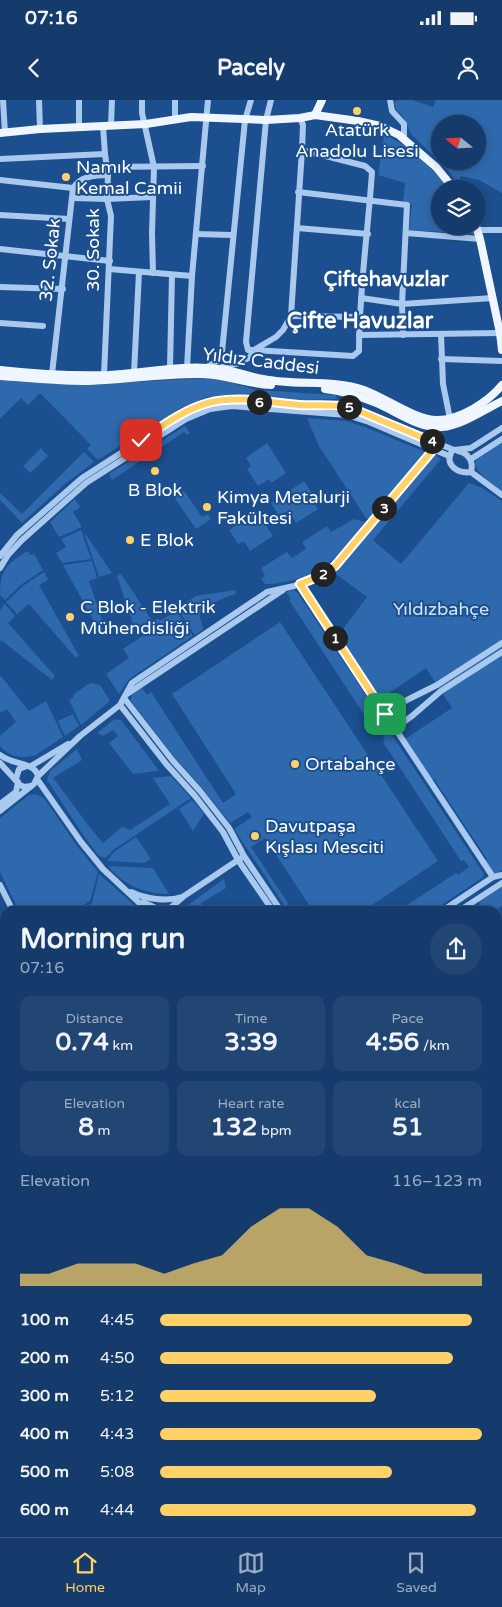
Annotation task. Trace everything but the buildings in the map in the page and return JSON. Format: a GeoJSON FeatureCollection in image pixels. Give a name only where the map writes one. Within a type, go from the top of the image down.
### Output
{"type":"FeatureCollection","features":[{"type":"Feature","properties":{"kind":"main road"},"geometry":{"type":"LineString","coordinates":[[315,115],[322,100]]}},
{"type":"Feature","properties":{"kind":"main road"},"geometry":{"type":"LineString","coordinates":[[2,133],[40,129],[146,124],[174,118],[207,117],[266,120],[315,115],[380,126],[404,139],[436,167],[447,180]]}},
{"type":"Feature","properties":{"kind":"main road"},"geometry":{"type":"LineString","coordinates":[[479,235],[501,334],[502,350]]}},
{"type":"Feature","properties":{"kind":"main road","name":"Yıldız Caddesi"},"geometry":{"type":"LineString","coordinates":[[0,370],[104,375],[170,368],[218,368],[263,380],[347,386],[364,390],[422,417],[436,420],[450,418],[485,400],[502,385]]}},
{"type":"Feature","properties":{"kind":"main road","name":"Yıldız Caddesi"},"geometry":{"type":"LineString","coordinates":[[0,376],[84,381],[202,374],[221,375],[258,384],[332,390],[354,395],[374,402],[420,424],[433,427],[454,425],[502,401]]}},
{"type":"Feature","properties":{"kind":"street"},"geometry":{"type":"LineString","coordinates":[[2,133],[3,100]]}},
{"type":"Feature","properties":{"kind":"street"},"geometry":{"type":"LineString","coordinates":[[39,100],[40,129]]}},
{"type":"Feature","properties":{"kind":"street"},"geometry":{"type":"LineString","coordinates":[[79,100],[79,128]]}},
{"type":"Feature","properties":{"kind":"street","name":"30. Sokak"},"geometry":{"type":"LineString","coordinates":[[104,375],[111,216],[107,199],[108,175],[105,154],[107,126],[112,100]]}},
{"type":"Feature","properties":{"kind":"street"},"geometry":{"type":"LineString","coordinates":[[142,100],[142,113],[146,124],[154,167],[152,196],[153,273]]}},
{"type":"Feature","properties":{"kind":"street"},"geometry":{"type":"LineString","coordinates":[[174,118],[175,100]]}},
{"type":"Feature","properties":{"kind":"street"},"geometry":{"type":"LineString","coordinates":[[187,368],[192,276],[208,100]]}},
{"type":"Feature","properties":{"kind":"street"},"geometry":{"type":"LineString","coordinates":[[204,368],[219,360],[222,352],[232,235],[245,120],[251,100]]}},
{"type":"Feature","properties":{"kind":"street"},"geometry":{"type":"LineString","coordinates":[[271,100],[266,120],[246,342],[248,350],[353,356],[359,351],[361,298],[372,172],[365,166],[302,150]]}},
{"type":"Feature","properties":{"kind":"street"},"geometry":{"type":"LineString","coordinates":[[390,100],[392,111],[404,124],[404,139]]}},
{"type":"Feature","properties":{"kind":"street"},"geometry":{"type":"LineString","coordinates":[[218,368],[243,361],[250,357],[254,350],[283,330],[291,316],[302,150],[303,125],[300,118]]}},
{"type":"Feature","properties":{"kind":"street"},"geometry":{"type":"LineString","coordinates":[[0,159],[105,154]]}},
{"type":"Feature","properties":{"kind":"street"},"geometry":{"type":"LineString","coordinates":[[107,166],[203,166]]}},
{"type":"Feature","properties":{"kind":"street"},"geometry":{"type":"LineString","coordinates":[[0,180],[73,188],[85,177],[108,175]]}},
{"type":"Feature","properties":{"kind":"street","name":"32. Sokak"},"geometry":{"type":"LineString","coordinates":[[52,374],[73,188]]}},
{"type":"Feature","properties":{"kind":"street"},"geometry":{"type":"LineString","coordinates":[[298,192],[407,205],[402,304],[403,335]]}},
{"type":"Feature","properties":{"kind":"street"},"geometry":{"type":"LineString","coordinates":[[72,198],[107,199],[152,196]]}},
{"type":"Feature","properties":{"kind":"street"},"geometry":{"type":"LineString","coordinates":[[0,215],[69,219]]}},
{"type":"Feature","properties":{"kind":"street"},"geometry":{"type":"LineString","coordinates":[[297,228],[368,234]]}},
{"type":"Feature","properties":{"kind":"street"},"geometry":{"type":"LineString","coordinates":[[486,229],[502,230]]}},
{"type":"Feature","properties":{"kind":"street"},"geometry":{"type":"LineString","coordinates":[[406,233],[480,239]]}},
{"type":"Feature","properties":{"kind":"street"},"geometry":{"type":"LineString","coordinates":[[196,234],[232,235]]}},
{"type":"Feature","properties":{"kind":"street"},"geometry":{"type":"LineString","coordinates":[[0,249],[110,260]]}},
{"type":"Feature","properties":{"kind":"street"},"geometry":{"type":"LineString","coordinates":[[109,269],[192,276]]}},
{"type":"Feature","properties":{"kind":"street"},"geometry":{"type":"LineString","coordinates":[[134,373],[139,272]]}},
{"type":"Feature","properties":{"kind":"street"},"geometry":{"type":"LineString","coordinates":[[170,368],[172,275]]}},
{"type":"Feature","properties":{"kind":"street"},"geometry":{"type":"LineString","coordinates":[[0,287],[63,289]]}},
{"type":"Feature","properties":{"kind":"street"},"geometry":{"type":"LineString","coordinates":[[361,298],[402,304],[493,298]]}},
{"type":"Feature","properties":{"kind":"street"},"geometry":{"type":"LineString","coordinates":[[291,316],[360,317]]}},
{"type":"Feature","properties":{"kind":"street"},"geometry":{"type":"LineString","coordinates":[[0,323],[43,326]]}},
{"type":"Feature","properties":{"kind":"street"},"geometry":{"type":"LineString","coordinates":[[441,334],[443,384],[450,418]]}},
{"type":"Feature","properties":{"kind":"street"},"geometry":{"type":"LineString","coordinates":[[359,335],[501,334]]}},
{"type":"Feature","properties":{"kind":"street"},"geometry":{"type":"LineString","coordinates":[[441,359],[502,361]]}},
{"type":"Feature","properties":{"kind":"street"},"geometry":{"type":"LineString","coordinates":[[0,556],[17,535],[82,478],[183,413],[208,403],[232,400],[299,405],[337,405],[360,412],[436,446],[449,456],[450,462],[455,469],[463,473],[471,472],[502,496]]}},
{"type":"Feature","properties":{"kind":"street"},"geometry":{"type":"LineString","coordinates":[[0,568],[14,547],[86,483],[186,419],[210,409],[232,406],[347,415],[436,446],[464,452],[473,464],[471,472]]}},
{"type":"Feature","properties":{"kind":"street"},"geometry":{"type":"LineString","coordinates":[[449,456],[454,450],[471,448],[502,428]]}},
{"type":"Feature","properties":{"kind":"street"},"geometry":{"type":"LineString","coordinates":[[471,460],[502,439]]}},
{"type":"Feature","properties":{"kind":"street"},"geometry":{"type":"LineString","coordinates":[[0,811],[35,782],[80,736],[120,704],[132,683],[267,592],[300,584],[322,575],[335,566],[436,446]]}},
{"type":"Feature","properties":{"kind":"street"},"geometry":{"type":"LineString","coordinates":[[300,584],[493,877]]}},
{"type":"Feature","properties":{"kind":"street"},"geometry":{"type":"LineString","coordinates":[[395,728],[412,716],[439,688],[502,644]]}},
{"type":"Feature","properties":{"kind":"street"},"geometry":{"type":"LineString","coordinates":[[385,714],[403,702],[439,688],[502,652]]}},
{"type":"Feature","properties":{"kind":"street"},"geometry":{"type":"LineString","coordinates":[[125,696],[172,760],[215,808],[229,828],[241,858],[270,906]]}},
{"type":"Feature","properties":{"kind":"street"},"geometry":{"type":"LineString","coordinates":[[120,704],[167,765],[209,813],[277,906]]}},
{"type":"Feature","properties":{"kind":"street"},"geometry":{"type":"LineString","coordinates":[[0,804],[16,792],[19,769],[30,766],[80,736]]}},
{"type":"Feature","properties":{"kind":"street"},"geometry":{"type":"LineString","coordinates":[[0,755],[17,764],[30,766],[36,770],[35,782],[50,797],[81,842],[116,883],[143,906]]}},
{"type":"Feature","properties":{"kind":"street"},"geometry":{"type":"LineString","coordinates":[[0,763],[24,787],[35,782]]}},
{"type":"Feature","properties":{"kind":"street"},"geometry":{"type":"LineString","coordinates":[[173,906],[184,896],[241,858]]}},
{"type":"Feature","properties":{"kind":"street"},"geometry":{"type":"LineString","coordinates":[[450,906],[493,877],[502,875]]}},
{"type":"Feature","properties":{"kind":"street"},"geometry":{"type":"LineString","coordinates":[[116,883],[134,894],[145,897],[173,899],[184,896]]}},
{"type":"Feature","properties":{"kind":"street"},"geometry":{"type":"LineString","coordinates":[[467,906],[502,883]]}},
{"type":"Feature","properties":{"kind":"street"},"geometry":{"type":"LineString","coordinates":[[0,885],[10,906]]}},
{"type":"Feature","properties":{"kind":"street"},"geometry":{"type":"LineString","coordinates":[[137,900],[151,906]]}},
{"type":"Feature","properties":{"kind":"green space"},"geometry":{"type":"Polygon","coordinates":[[[399,100],[412,100],[433,107],[436,100],[502,100],[502,193],[486,184],[486,180],[461,176],[459,180],[456,180],[448,170],[486,170],[486,115],[431,115],[431,153],[411,134],[404,118],[396,109],[394,102],[399,100]]]}},
{"type":"Feature","properties":{"kind":"green space"},"geometry":{"type":"Polygon","coordinates":[[[384,135],[412,151],[428,165],[441,180],[431,180],[431,231],[409,230],[412,205],[403,201],[405,183],[378,175],[384,135]]]}},
{"type":"Feature","properties":{"kind":"green space"},"geometry":{"type":"Polygon","coordinates":[[[207,378],[223,380],[256,390],[336,395],[337,399],[300,400],[232,394],[207,397],[180,408],[98,460],[87,449],[91,445],[40,393],[28,405],[21,398],[0,419],[0,380],[95,384],[207,378]]]}},
{"type":"Feature","properties":{"kind":"green space"},"geometry":{"type":"Polygon","coordinates":[[[307,418],[346,421],[424,452],[369,518],[366,518],[319,446],[307,418]]]}},
{"type":"Feature","properties":{"kind":"green space"},"geometry":{"type":"Polygon","coordinates":[[[185,426],[190,433],[187,435],[184,432],[112,480],[109,474],[185,426]]]}},
{"type":"Feature","properties":{"kind":"green space"},"geometry":{"type":"Polygon","coordinates":[[[502,441],[502,491],[478,471],[475,461],[478,456],[502,441]]]}},
{"type":"Feature","properties":{"kind":"green space"},"geometry":{"type":"Polygon","coordinates":[[[267,443],[286,473],[271,483],[269,479],[258,486],[247,469],[251,466],[246,458],[267,443]]]}},
{"type":"Feature","properties":{"kind":"green space"},"geometry":{"type":"Polygon","coordinates":[[[41,448],[48,456],[30,473],[23,466],[41,448]]]}},
{"type":"Feature","properties":{"kind":"green space"},"geometry":{"type":"Polygon","coordinates":[[[84,452],[94,462],[65,484],[22,523],[0,500],[0,493],[22,514],[84,452]]]}},
{"type":"Feature","properties":{"kind":"green space","name":"Yıldızbahçe"},"geometry":{"type":"Polygon","coordinates":[[[434,454],[441,459],[373,540],[401,564],[469,483],[482,488],[502,501],[502,870],[497,874],[493,873],[486,861],[487,859],[434,779],[431,780],[405,739],[452,708],[426,668],[379,700],[352,659],[354,658],[341,638],[337,637],[367,597],[332,571],[434,454]]]}},
{"type":"Feature","properties":{"kind":"green space"},"geometry":{"type":"Polygon","coordinates":[[[304,481],[312,493],[309,496],[318,509],[296,523],[288,511],[279,516],[271,503],[304,481]]]}},
{"type":"Feature","properties":{"kind":"green space"},"geometry":{"type":"Polygon","coordinates":[[[184,491],[202,517],[208,514],[211,519],[196,529],[174,497],[184,491]]]}},
{"type":"Feature","properties":{"kind":"green space"},"geometry":{"type":"Polygon","coordinates":[[[75,499],[80,507],[73,512],[82,527],[59,537],[50,522],[75,499]]]}},
{"type":"Feature","properties":{"kind":"green space"},"geometry":{"type":"Polygon","coordinates":[[[257,512],[273,536],[250,551],[244,541],[238,544],[229,530],[257,512]]]}},
{"type":"Feature","properties":{"kind":"green space"},"geometry":{"type":"Polygon","coordinates":[[[354,519],[365,522],[340,552],[317,571],[282,583],[265,584],[261,579],[265,576],[261,568],[287,552],[292,558],[306,549],[302,542],[327,526],[331,532],[354,519]]]}},
{"type":"Feature","properties":{"kind":"green space"},"geometry":{"type":"Polygon","coordinates":[[[81,530],[91,559],[62,563],[56,553],[66,547],[61,539],[81,530]]]}},
{"type":"Feature","properties":{"kind":"green space"},"geometry":{"type":"Polygon","coordinates":[[[84,532],[112,573],[99,577],[84,532]]]}},
{"type":"Feature","properties":{"kind":"green space"},"geometry":{"type":"Polygon","coordinates":[[[28,551],[30,555],[34,554],[43,570],[22,584],[5,600],[0,595],[3,573],[15,559],[28,551]]]}},
{"type":"Feature","properties":{"kind":"green space"},"geometry":{"type":"Polygon","coordinates":[[[92,561],[97,578],[89,581],[103,623],[96,625],[63,565],[92,561]]]}},
{"type":"Feature","properties":{"kind":"green space"},"geometry":{"type":"Polygon","coordinates":[[[44,572],[48,580],[39,585],[79,656],[76,658],[29,604],[17,614],[6,602],[23,586],[44,572]]]}},
{"type":"Feature","properties":{"kind":"green space"},"geometry":{"type":"Polygon","coordinates":[[[121,574],[153,622],[157,619],[162,620],[176,611],[193,636],[129,679],[119,694],[106,674],[129,658],[123,649],[150,631],[136,633],[117,576],[121,574]]]}},
{"type":"Feature","properties":{"kind":"green space"},"geometry":{"type":"Polygon","coordinates":[[[235,590],[236,594],[216,602],[200,613],[203,629],[195,635],[178,610],[179,607],[196,596],[235,590]]]}},
{"type":"Feature","properties":{"kind":"green space"},"geometry":{"type":"Polygon","coordinates":[[[293,590],[297,592],[380,716],[372,721],[370,718],[367,719],[289,600],[291,599],[286,592],[293,590]]]}},
{"type":"Feature","properties":{"kind":"green space"},"geometry":{"type":"Polygon","coordinates":[[[5,604],[15,616],[8,623],[55,676],[52,680],[1,640],[0,642],[0,610],[5,604]]]}},
{"type":"Feature","properties":{"kind":"green space","name":"Ortabahçe"},"geometry":{"type":"Polygon","coordinates":[[[280,622],[438,861],[370,906],[310,906],[265,838],[251,847],[290,906],[285,906],[234,829],[252,817],[248,812],[230,823],[175,758],[131,701],[133,695],[142,688],[147,695],[151,692],[223,803],[236,794],[172,694],[280,622]]]}},
{"type":"Feature","properties":{"kind":"green space"},"geometry":{"type":"Polygon","coordinates":[[[0,675],[29,711],[46,701],[63,737],[36,755],[21,757],[7,753],[0,746],[0,736],[16,722],[7,709],[0,713],[0,675]]]}},
{"type":"Feature","properties":{"kind":"green space"},"geometry":{"type":"Polygon","coordinates":[[[90,683],[100,685],[110,701],[81,725],[69,700],[73,698],[74,694],[90,683]]]}},
{"type":"Feature","properties":{"kind":"green space"},"geometry":{"type":"Polygon","coordinates":[[[73,714],[79,726],[65,736],[58,721],[73,714]]]}},
{"type":"Feature","properties":{"kind":"green space"},"geometry":{"type":"Polygon","coordinates":[[[115,719],[121,720],[159,771],[133,774],[109,743],[118,736],[113,730],[103,736],[97,733],[115,719]]]}},
{"type":"Feature","properties":{"kind":"green space"},"geometry":{"type":"Polygon","coordinates":[[[390,732],[484,874],[483,877],[440,906],[406,906],[456,873],[458,875],[469,867],[464,860],[461,861],[383,742],[385,740],[383,737],[390,732]]]}},
{"type":"Feature","properties":{"kind":"green space"},"geometry":{"type":"Polygon","coordinates":[[[77,749],[82,760],[53,778],[103,843],[122,827],[130,830],[170,804],[153,778],[171,776],[191,798],[113,850],[106,858],[99,856],[47,780],[50,771],[77,749]]]}},
{"type":"Feature","properties":{"kind":"green space"},"geometry":{"type":"Polygon","coordinates":[[[36,794],[44,798],[77,846],[98,872],[90,901],[82,906],[17,906],[0,872],[0,818],[29,795],[36,794]]]}},
{"type":"Feature","properties":{"kind":"green space"},"geometry":{"type":"Polygon","coordinates":[[[192,800],[204,814],[193,831],[179,809],[192,800]]]}},
{"type":"Feature","properties":{"kind":"green space"},"geometry":{"type":"Polygon","coordinates":[[[136,837],[151,859],[144,863],[107,861],[114,852],[136,837]]]}},
{"type":"Feature","properties":{"kind":"green space"},"geometry":{"type":"Polygon","coordinates":[[[108,866],[153,868],[169,894],[160,894],[135,887],[114,873],[108,866]]]}},
{"type":"Feature","properties":{"kind":"green space"},"geometry":{"type":"Polygon","coordinates":[[[99,874],[135,906],[88,906],[92,903],[99,874]]]}},
{"type":"Feature","properties":{"kind":"green space"},"geometry":{"type":"Polygon","coordinates":[[[224,879],[226,888],[201,903],[203,906],[187,906],[224,879]]]}},
{"type":"Feature","properties":{"kind":"green space"},"geometry":{"type":"Polygon","coordinates":[[[502,885],[502,906],[481,906],[478,901],[502,885]]]}},
{"type":"Feature","properties":{"kind":"place","name":"Atatürk Anadolu Lisesi"},"geometry":{"type":"Point","coordinates":[357,111]}},
{"type":"Feature","properties":{"kind":"place","name":"Namık Kemal Camii"},"geometry":{"type":"Point","coordinates":[66,177]}},
{"type":"Feature","properties":{"kind":"place","name":"B Blok"},"geometry":{"type":"Point","coordinates":[155,471]}},
{"type":"Feature","properties":{"kind":"place","name":"Kimya Metalurji Fakültesi"},"geometry":{"type":"Point","coordinates":[207,507]}},
{"type":"Feature","properties":{"kind":"place","name":"E Blok"},"geometry":{"type":"Point","coordinates":[130,540]}},
{"type":"Feature","properties":{"kind":"place","name":"C Blok - Elektrik Mühendisliği"},"geometry":{"type":"Point","coordinates":[70,617]}},
{"type":"Feature","properties":{"kind":"place","name":"Ortabahçe"},"geometry":{"type":"Point","coordinates":[295,764]}},
{"type":"Feature","properties":{"kind":"place","name":"Davutpaşa Kışlası Mesciti"},"geometry":{"type":"Point","coordinates":[255,836]}},
{"type":"Feature","properties":{"kind":"district","name":"Çiftehavuzlar"},"geometry":{"type":"Point","coordinates":[386,280]}},
{"type":"Feature","properties":{"kind":"district","name":"Çifte Havuzlar"},"geometry":{"type":"Point","coordinates":[360,321]}},
{"type":"Feature","properties":{"kind":"route"},"geometry":{"type":"LineString","coordinates":[[141,440],[183,413],[196,407],[220,400],[232,400],[349,407],[438,444],[341,560],[329,571],[300,584],[385,714]]}}]}
